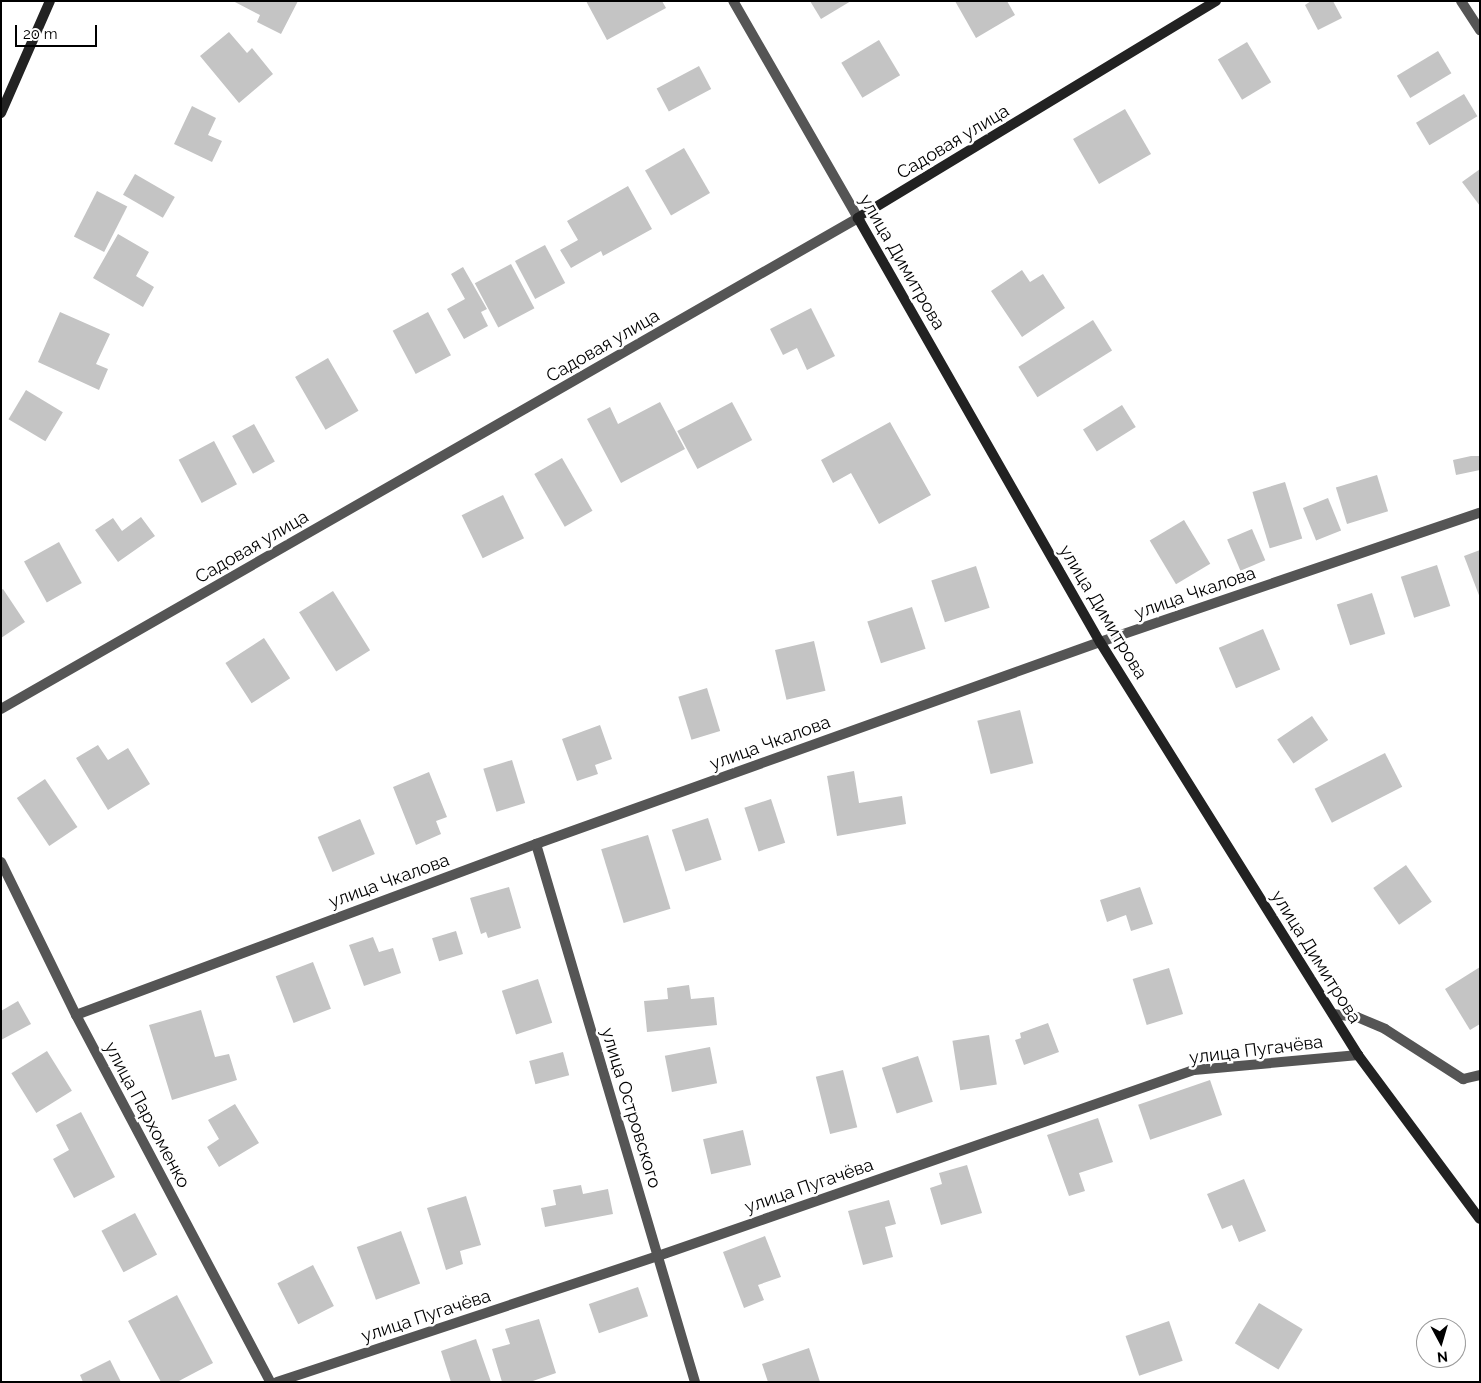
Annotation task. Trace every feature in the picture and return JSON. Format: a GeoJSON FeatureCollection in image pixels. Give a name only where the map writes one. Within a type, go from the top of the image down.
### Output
{"type":"FeatureCollection","features":[{"type":"Feature","properties":{"kind":"street"},"geometry":{"type":"LineString","coordinates":[[1,114],[50,1]]}},
{"type":"Feature","properties":{"kind":"street","name":"улица Димитрова"},"geometry":{"type":"LineString","coordinates":[[733,1],[1100,642],[1358,1055],[1480,1219]]}},
{"type":"Feature","properties":{"kind":"street","name":"Садовая улица"},"geometry":{"type":"LineString","coordinates":[[1,709],[858,218],[1216,1]]}},
{"type":"Feature","properties":{"kind":"street"},"geometry":{"type":"LineString","coordinates":[[1461,1],[1480,30]]}},
{"type":"Feature","properties":{"kind":"street","name":"улица Чкалова"},"geometry":{"type":"LineString","coordinates":[[76,1015],[536,844],[1100,642],[1480,513]]}},
{"type":"Feature","properties":{"kind":"street","name":"улица Островского"},"geometry":{"type":"LineString","coordinates":[[536,844],[695,1382]]}},
{"type":"Feature","properties":{"kind":"street","name":"улица Пархоменко"},"geometry":{"type":"LineString","coordinates":[[1,862],[76,1015],[270,1382]]}},
{"type":"Feature","properties":{"kind":"street"},"geometry":{"type":"LineString","coordinates":[[1333,1014],[1357,1017],[1385,1029],[1463,1080],[1480,1075]]}},
{"type":"Feature","properties":{"kind":"street","name":"улица Пугачёва"},"geometry":{"type":"LineString","coordinates":[[277,1382],[658,1256],[1194,1070],[1358,1055]]}},
{"type":"Feature","properties":{"kind":"building"},"geometry":{"type":"Polygon","coordinates":[[[233,1],[298,1],[281,34],[257,22],[260,15],[233,1]]]}},
{"type":"Feature","properties":{"kind":"building"},"geometry":{"type":"Polygon","coordinates":[[[586,1],[662,1],[666,8],[607,40],[586,1]]]}},
{"type":"Feature","properties":{"kind":"building"},"geometry":{"type":"Polygon","coordinates":[[[810,1],[851,1],[821,19],[810,1]]]}},
{"type":"Feature","properties":{"kind":"building"},"geometry":{"type":"Polygon","coordinates":[[[955,1],[1007,1],[1015,15],[976,38],[955,1]]]}},
{"type":"Feature","properties":{"kind":"building"},"geometry":{"type":"Polygon","coordinates":[[[1311,1],[1333,1],[1342,18],[1318,30],[1305,5],[1311,1]]]}},
{"type":"Feature","properties":{"kind":"building"},"geometry":{"type":"Polygon","coordinates":[[[229,32],[247,53],[252,48],[273,74],[239,103],[200,56],[229,32]]]}},
{"type":"Feature","properties":{"kind":"building"},"geometry":{"type":"Polygon","coordinates":[[[879,40],[900,75],[862,98],[841,63],[879,40]]]}},
{"type":"Feature","properties":{"kind":"building"},"geometry":{"type":"Polygon","coordinates":[[[1247,42],[1271,82],[1242,100],[1218,60],[1247,42]]]}},
{"type":"Feature","properties":{"kind":"building"},"geometry":{"type":"Polygon","coordinates":[[[1438,51],[1451,73],[1410,98],[1397,76],[1438,51]]]}},
{"type":"Feature","properties":{"kind":"building"},"geometry":{"type":"Polygon","coordinates":[[[699,66],[711,89],[669,111],[657,89],[699,66]]]}},
{"type":"Feature","properties":{"kind":"building"},"geometry":{"type":"Polygon","coordinates":[[[1464,94],[1477,116],[1429,145],[1416,123],[1464,94]]]}},
{"type":"Feature","properties":{"kind":"building"},"geometry":{"type":"Polygon","coordinates":[[[192,106],[216,118],[208,135],[222,141],[212,162],[174,144],[192,106]]]}},
{"type":"Feature","properties":{"kind":"building"},"geometry":{"type":"Polygon","coordinates":[[[1125,109],[1151,154],[1099,184],[1073,139],[1125,109]]]}},
{"type":"Feature","properties":{"kind":"building"},"geometry":{"type":"Polygon","coordinates":[[[684,148],[710,193],[671,216],[645,170],[684,148]]]}},
{"type":"Feature","properties":{"kind":"building"},"geometry":{"type":"Polygon","coordinates":[[[1480,169],[1480,206],[1462,182],[1480,169]]]}},
{"type":"Feature","properties":{"kind":"building"},"geometry":{"type":"Polygon","coordinates":[[[135,174],[175,197],[163,218],[123,195],[135,174]]]}},
{"type":"Feature","properties":{"kind":"building"},"geometry":{"type":"Polygon","coordinates":[[[628,186],[652,229],[603,256],[601,251],[571,268],[560,250],[578,240],[567,221],[628,186]]]}},
{"type":"Feature","properties":{"kind":"building"},"geometry":{"type":"Polygon","coordinates":[[[97,191],[127,206],[104,252],[74,236],[97,191]]]}},
{"type":"Feature","properties":{"kind":"building"},"geometry":{"type":"Polygon","coordinates":[[[118,234],[149,252],[136,276],[154,287],[143,307],[93,278],[118,234]]]}},
{"type":"Feature","properties":{"kind":"building"},"geometry":{"type":"Polygon","coordinates":[[[545,245],[565,283],[535,299],[515,261],[545,245]]]}},
{"type":"Feature","properties":{"kind":"building"},"geometry":{"type":"Polygon","coordinates":[[[511,264],[534,308],[498,327],[475,283],[511,264]]]}},
{"type":"Feature","properties":{"kind":"building"},"geometry":{"type":"Polygon","coordinates":[[[463,267],[487,309],[481,312],[488,326],[464,339],[447,309],[465,299],[451,274],[463,267]]]}},
{"type":"Feature","properties":{"kind":"building"},"geometry":{"type":"Polygon","coordinates":[[[1022,270],[1030,282],[1043,274],[1065,308],[1022,337],[991,291],[1022,270]]]}},
{"type":"Feature","properties":{"kind":"building"},"geometry":{"type":"Polygon","coordinates":[[[811,308],[835,356],[807,370],[797,348],[783,355],[770,329],[811,308]]]}},
{"type":"Feature","properties":{"kind":"building"},"geometry":{"type":"Polygon","coordinates":[[[60,312],[110,334],[96,364],[108,369],[99,390],[38,362],[60,312]]]}},
{"type":"Feature","properties":{"kind":"building"},"geometry":{"type":"Polygon","coordinates":[[[428,312],[451,355],[416,374],[393,331],[428,312]]]}},
{"type":"Feature","properties":{"kind":"building"},"geometry":{"type":"Polygon","coordinates":[[[1093,320],[1112,351],[1037,397],[1018,367],[1093,320]]]}},
{"type":"Feature","properties":{"kind":"building"},"geometry":{"type":"Polygon","coordinates":[[[328,358],[358,411],[326,430],[295,377],[328,358]]]}},
{"type":"Feature","properties":{"kind":"building"},"geometry":{"type":"Polygon","coordinates":[[[26,390],[63,412],[45,441],[8,419],[26,390]]]}},
{"type":"Feature","properties":{"kind":"building"},"geometry":{"type":"Polygon","coordinates":[[[660,402],[685,449],[621,483],[587,419],[610,407],[618,424],[660,402]]]}},
{"type":"Feature","properties":{"kind":"building"},"geometry":{"type":"Polygon","coordinates":[[[732,402],[752,440],[697,469],[677,431],[732,402]]]}},
{"type":"Feature","properties":{"kind":"building"},"geometry":{"type":"Polygon","coordinates":[[[1122,405],[1136,427],[1097,451],[1083,429],[1122,405]]]}},
{"type":"Feature","properties":{"kind":"building"},"geometry":{"type":"Polygon","coordinates":[[[890,422],[931,495],[879,524],[851,473],[833,483],[821,460],[890,422]]]}},
{"type":"Feature","properties":{"kind":"building"},"geometry":{"type":"Polygon","coordinates":[[[254,424],[275,462],[253,474],[232,436],[254,424]]]}},
{"type":"Feature","properties":{"kind":"building"},"geometry":{"type":"Polygon","coordinates":[[[214,441],[237,484],[202,503],[179,460],[214,441]]]}},
{"type":"Feature","properties":{"kind":"building"},"geometry":{"type":"Polygon","coordinates":[[[1480,456],[1480,470],[1456,475],[1453,460],[1480,456]]]}},
{"type":"Feature","properties":{"kind":"building"},"geometry":{"type":"Polygon","coordinates":[[[562,458],[592,511],[565,527],[534,474],[562,458]]]}},
{"type":"Feature","properties":{"kind":"building"},"geometry":{"type":"Polygon","coordinates":[[[1377,475],[1388,511],[1347,524],[1336,488],[1377,475]]]}},
{"type":"Feature","properties":{"kind":"building"},"geometry":{"type":"Polygon","coordinates":[[[1285,482],[1302,538],[1270,548],[1252,492],[1285,482]]]}},
{"type":"Feature","properties":{"kind":"building"},"geometry":{"type":"Polygon","coordinates":[[[503,495],[524,538],[483,558],[462,515],[503,495]]]}},
{"type":"Feature","properties":{"kind":"building"},"geometry":{"type":"Polygon","coordinates":[[[1328,498],[1341,530],[1316,541],[1303,508],[1328,498]]]}},
{"type":"Feature","properties":{"kind":"building"},"geometry":{"type":"Polygon","coordinates":[[[141,517],[155,536],[118,562],[95,530],[113,518],[122,531],[141,517]]]}},
{"type":"Feature","properties":{"kind":"building"},"geometry":{"type":"Polygon","coordinates":[[[1184,520],[1210,564],[1176,584],[1150,541],[1184,520]]]}},
{"type":"Feature","properties":{"kind":"building"},"geometry":{"type":"Polygon","coordinates":[[[1252,529],[1265,560],[1240,571],[1227,540],[1252,529]]]}},
{"type":"Feature","properties":{"kind":"building"},"geometry":{"type":"Polygon","coordinates":[[[59,542],[82,583],[47,602],[24,561],[59,542]]]}},
{"type":"Feature","properties":{"kind":"building"},"geometry":{"type":"Polygon","coordinates":[[[1480,550],[1480,598],[1464,556],[1480,550]]]}},
{"type":"Feature","properties":{"kind":"building"},"geometry":{"type":"Polygon","coordinates":[[[1437,565],[1450,606],[1414,618],[1401,577],[1437,565]]]}},
{"type":"Feature","properties":{"kind":"building"},"geometry":{"type":"Polygon","coordinates":[[[976,566],[990,608],[945,622],[931,581],[976,566]]]}},
{"type":"Feature","properties":{"kind":"building"},"geometry":{"type":"Polygon","coordinates":[[[3,589],[25,622],[1,638],[1,590],[3,589]]]}},
{"type":"Feature","properties":{"kind":"building"},"geometry":{"type":"Polygon","coordinates":[[[333,591],[370,650],[336,672],[299,612],[333,591]]]}},
{"type":"Feature","properties":{"kind":"building"},"geometry":{"type":"Polygon","coordinates":[[[1372,593],[1385,634],[1350,645],[1337,604],[1372,593]]]}},
{"type":"Feature","properties":{"kind":"building"},"geometry":{"type":"Polygon","coordinates":[[[912,607],[926,649],[881,663],[867,622],[912,607]]]}},
{"type":"Feature","properties":{"kind":"building"},"geometry":{"type":"Polygon","coordinates":[[[1263,629],[1280,670],[1236,688],[1219,648],[1263,629]]]}},
{"type":"Feature","properties":{"kind":"building"},"geometry":{"type":"Polygon","coordinates":[[[264,638],[290,678],[252,703],[225,663],[264,638]]]}},
{"type":"Feature","properties":{"kind":"building"},"geometry":{"type":"Polygon","coordinates":[[[814,641],[825,691],[786,700],[775,650],[814,641]]]}},
{"type":"Feature","properties":{"kind":"building"},"geometry":{"type":"Polygon","coordinates":[[[707,688],[720,731],[691,740],[678,697],[707,688]]]}},
{"type":"Feature","properties":{"kind":"building"},"geometry":{"type":"Polygon","coordinates":[[[1020,710],[1033,763],[991,774],[977,721],[1020,710]]]}},
{"type":"Feature","properties":{"kind":"building"},"geometry":{"type":"Polygon","coordinates":[[[1312,716],[1328,740],[1293,764],[1277,739],[1312,716]]]}},
{"type":"Feature","properties":{"kind":"building"},"geometry":{"type":"Polygon","coordinates":[[[600,725],[612,759],[595,765],[598,774],[577,781],[562,739],[600,725]]]}},
{"type":"Feature","properties":{"kind":"building"},"geometry":{"type":"Polygon","coordinates":[[[98,745],[108,760],[128,748],[150,784],[108,810],[76,758],[98,745]]]}},
{"type":"Feature","properties":{"kind":"building"},"geometry":{"type":"Polygon","coordinates":[[[1385,753],[1402,787],[1332,823],[1315,789],[1385,753]]]}},
{"type":"Feature","properties":{"kind":"building"},"geometry":{"type":"Polygon","coordinates":[[[512,760],[525,803],[496,812],[483,769],[512,760]]]}},
{"type":"Feature","properties":{"kind":"building"},"geometry":{"type":"Polygon","coordinates":[[[854,771],[859,803],[902,796],[906,824],[837,836],[827,776],[854,771]]]}},
{"type":"Feature","properties":{"kind":"building"},"geometry":{"type":"Polygon","coordinates":[[[429,772],[447,817],[436,821],[441,834],[416,845],[393,787],[429,772]]]}},
{"type":"Feature","properties":{"kind":"building"},"geometry":{"type":"Polygon","coordinates":[[[45,779],[77,827],[49,846],[17,798],[45,779]]]}},
{"type":"Feature","properties":{"kind":"building"},"geometry":{"type":"Polygon","coordinates":[[[771,799],[785,843],[759,851],[744,808],[771,799]]]}},
{"type":"Feature","properties":{"kind":"building"},"geometry":{"type":"Polygon","coordinates":[[[708,818],[722,860],[685,872],[672,830],[708,818]]]}},
{"type":"Feature","properties":{"kind":"building"},"geometry":{"type":"Polygon","coordinates":[[[360,819],[375,854],[333,872],[318,837],[360,819]]]}},
{"type":"Feature","properties":{"kind":"building"},"geometry":{"type":"Polygon","coordinates":[[[648,835],[671,909],[624,923],[601,849],[648,835]]]}},
{"type":"Feature","properties":{"kind":"building"},"geometry":{"type":"Polygon","coordinates":[[[1406,865],[1432,902],[1399,925],[1373,888],[1406,865]]]}},
{"type":"Feature","properties":{"kind":"building"},"geometry":{"type":"Polygon","coordinates":[[[509,887],[521,928],[488,938],[486,932],[481,934],[470,898],[509,887]]]}},
{"type":"Feature","properties":{"kind":"building"},"geometry":{"type":"Polygon","coordinates":[[[1140,887],[1153,924],[1131,931],[1126,915],[1107,922],[1100,900],[1140,887]]]}},
{"type":"Feature","properties":{"kind":"building"},"geometry":{"type":"Polygon","coordinates":[[[456,931],[463,954],[439,961],[432,938],[456,931]]]}},
{"type":"Feature","properties":{"kind":"building"},"geometry":{"type":"Polygon","coordinates":[[[373,937],[379,952],[393,948],[401,973],[364,986],[349,945],[373,937]]]}},
{"type":"Feature","properties":{"kind":"building"},"geometry":{"type":"Polygon","coordinates":[[[313,962],[331,1009],[294,1023],[276,976],[313,962]]]}},
{"type":"Feature","properties":{"kind":"building"},"geometry":{"type":"Polygon","coordinates":[[[1480,967],[1480,1024],[1470,1030],[1445,989],[1480,967]]]}},
{"type":"Feature","properties":{"kind":"building"},"geometry":{"type":"Polygon","coordinates":[[[1169,968],[1183,1014],[1147,1025],[1133,979],[1169,968]]]}},
{"type":"Feature","properties":{"kind":"building"},"geometry":{"type":"Polygon","coordinates":[[[538,979],[552,1023],[516,1034],[502,991],[538,979]]]}},
{"type":"Feature","properties":{"kind":"building"},"geometry":{"type":"Polygon","coordinates":[[[689,985],[691,999],[714,997],[717,1025],[647,1032],[644,1001],[668,999],[667,988],[689,985]]]}},
{"type":"Feature","properties":{"kind":"building"},"geometry":{"type":"Polygon","coordinates":[[[18,1001],[31,1024],[1,1040],[1,1011],[18,1001]]]}},
{"type":"Feature","properties":{"kind":"building"},"geometry":{"type":"Polygon","coordinates":[[[201,1010],[215,1057],[229,1054],[237,1080],[172,1100],[149,1025],[201,1010]]]}},
{"type":"Feature","properties":{"kind":"building"},"geometry":{"type":"Polygon","coordinates":[[[1048,1023],[1059,1052],[1024,1065],[1015,1040],[1021,1038],[1020,1033],[1048,1023]]]}},
{"type":"Feature","properties":{"kind":"building"},"geometry":{"type":"Polygon","coordinates":[[[989,1035],[997,1084],[960,1090],[952,1041],[989,1035]]]}},
{"type":"Feature","properties":{"kind":"building"},"geometry":{"type":"Polygon","coordinates":[[[710,1047],[717,1083],[672,1092],[665,1056],[710,1047]]]}},
{"type":"Feature","properties":{"kind":"building"},"geometry":{"type":"Polygon","coordinates":[[[47,1051],[72,1091],[36,1113],[11,1073],[47,1051]]]}},
{"type":"Feature","properties":{"kind":"building"},"geometry":{"type":"Polygon","coordinates":[[[563,1052],[569,1075],[535,1084],[529,1061],[563,1052]]]}},
{"type":"Feature","properties":{"kind":"building"},"geometry":{"type":"Polygon","coordinates":[[[918,1056],[933,1102],[897,1113],[882,1068],[918,1056]]]}},
{"type":"Feature","properties":{"kind":"building"},"geometry":{"type":"Polygon","coordinates":[[[843,1070],[857,1127],[830,1134],[816,1077],[843,1070]]]}},
{"type":"Feature","properties":{"kind":"building"},"geometry":{"type":"Polygon","coordinates":[[[1210,1080],[1222,1115],[1150,1140],[1138,1105],[1210,1080]]]}},
{"type":"Feature","properties":{"kind":"building"},"geometry":{"type":"Polygon","coordinates":[[[235,1104],[259,1143],[219,1167],[207,1147],[219,1139],[208,1120],[235,1104]]]}},
{"type":"Feature","properties":{"kind":"building"},"geometry":{"type":"Polygon","coordinates":[[[81,1112],[115,1177],[74,1198],[53,1159],[69,1150],[56,1125],[81,1112]]]}},
{"type":"Feature","properties":{"kind":"building"},"geometry":{"type":"Polygon","coordinates":[[[1098,1118],[1113,1162],[1079,1173],[1085,1191],[1069,1196],[1047,1135],[1098,1118]]]}},
{"type":"Feature","properties":{"kind":"building"},"geometry":{"type":"Polygon","coordinates":[[[743,1130],[751,1165],[711,1174],[703,1139],[743,1130]]]}},
{"type":"Feature","properties":{"kind":"building"},"geometry":{"type":"Polygon","coordinates":[[[967,1165],[982,1213],[941,1225],[930,1188],[942,1184],[939,1173],[967,1165]]]}},
{"type":"Feature","properties":{"kind":"building"},"geometry":{"type":"Polygon","coordinates":[[[1244,1179],[1266,1231],[1239,1242],[1232,1225],[1222,1229],[1207,1194],[1244,1179]]]}},
{"type":"Feature","properties":{"kind":"building"},"geometry":{"type":"Polygon","coordinates":[[[581,1185],[583,1194],[608,1189],[613,1214],[545,1227],[541,1208],[556,1205],[553,1190],[581,1185]]]}},
{"type":"Feature","properties":{"kind":"building"},"geometry":{"type":"Polygon","coordinates":[[[466,1196],[481,1245],[460,1251],[463,1264],[446,1270],[427,1208],[466,1196]]]}},
{"type":"Feature","properties":{"kind":"building"},"geometry":{"type":"Polygon","coordinates":[[[889,1200],[896,1224],[885,1227],[893,1257],[863,1265],[848,1211],[889,1200]]]}},
{"type":"Feature","properties":{"kind":"building"},"geometry":{"type":"Polygon","coordinates":[[[135,1213],[157,1254],[124,1272],[101,1231],[135,1213]]]}},
{"type":"Feature","properties":{"kind":"building"},"geometry":{"type":"Polygon","coordinates":[[[401,1231],[420,1284],[376,1300],[357,1247],[401,1231]]]}},
{"type":"Feature","properties":{"kind":"building"},"geometry":{"type":"Polygon","coordinates":[[[765,1236],[781,1277],[758,1285],[764,1300],[744,1308],[723,1252],[765,1236]]]}},
{"type":"Feature","properties":{"kind":"building"},"geometry":{"type":"Polygon","coordinates":[[[313,1265],[334,1306],[298,1324],[277,1283],[313,1265]]]}},
{"type":"Feature","properties":{"kind":"building"},"geometry":{"type":"Polygon","coordinates":[[[638,1287],[648,1316],[599,1333],[589,1304],[638,1287]]]}},
{"type":"Feature","properties":{"kind":"building"},"geometry":{"type":"Polygon","coordinates":[[[177,1295],[213,1363],[177,1382],[161,1382],[128,1321],[177,1295]]]}},
{"type":"Feature","properties":{"kind":"building"},"geometry":{"type":"Polygon","coordinates":[[[1259,1303],[1303,1329],[1279,1370],[1235,1343],[1259,1303]]]}},
{"type":"Feature","properties":{"kind":"building"},"geometry":{"type":"Polygon","coordinates":[[[539,1319],[556,1373],[530,1382],[502,1382],[492,1349],[510,1344],[505,1329],[539,1319]]]}},
{"type":"Feature","properties":{"kind":"building"},"geometry":{"type":"Polygon","coordinates":[[[1169,1321],[1183,1361],[1139,1376],[1126,1336],[1169,1321]]]}},
{"type":"Feature","properties":{"kind":"building"},"geometry":{"type":"Polygon","coordinates":[[[476,1339],[491,1382],[451,1382],[441,1351],[476,1339]]]}},
{"type":"Feature","properties":{"kind":"building"},"geometry":{"type":"Polygon","coordinates":[[[809,1348],[820,1382],[768,1382],[762,1364],[809,1348]]]}},
{"type":"Feature","properties":{"kind":"building"},"geometry":{"type":"Polygon","coordinates":[[[110,1360],[121,1382],[83,1382],[80,1375],[110,1360]]]}}]}
